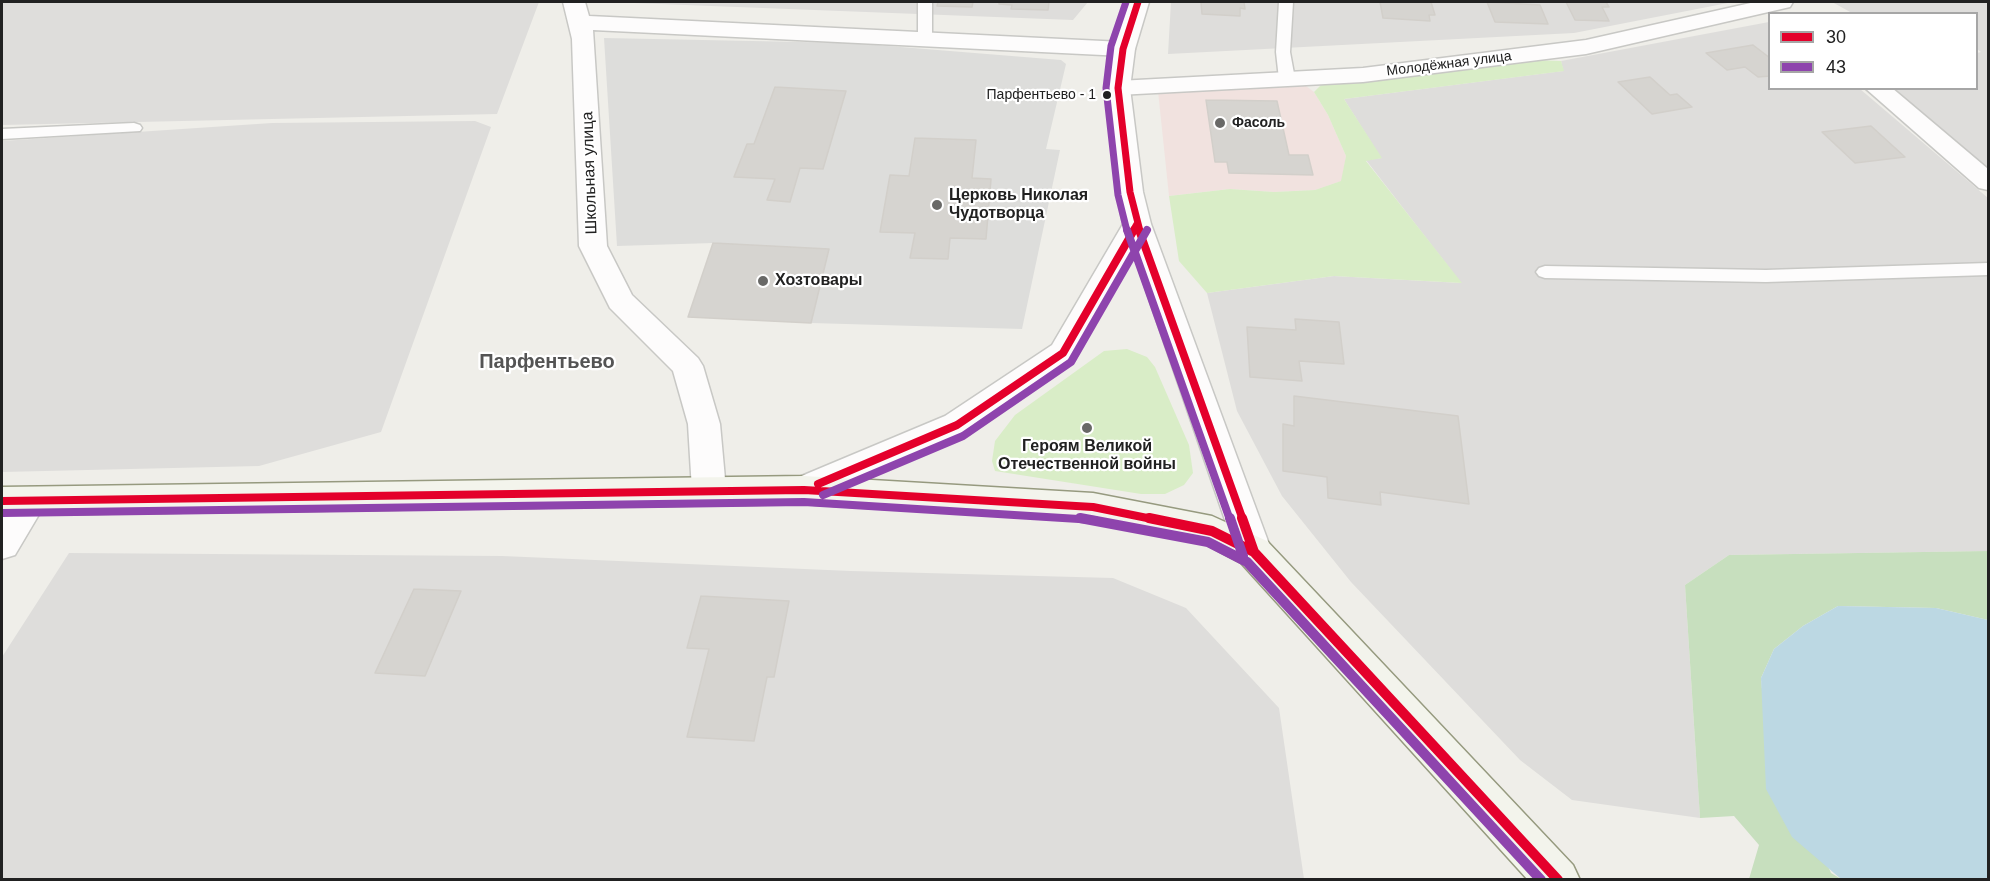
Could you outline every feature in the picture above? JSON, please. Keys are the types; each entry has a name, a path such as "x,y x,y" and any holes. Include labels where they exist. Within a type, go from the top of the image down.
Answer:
{"main road":[{"path":"16,501 804,490 1093,507 1212,531 1254,552 1558,879"}],"street":[{"path":"1138,2 1123,49 1118,88 1130,192 1137,224 1254,552"},
{"name":"Молодёжная улица","path":"1118,88 1363,75 1586,47 1779,5"},
{"path":"576,12 925,40 1123,49"},
{"name":"Школьная улица","path":"576,12 584,39 593,246 620,301 687,366 704,424 709,490"},
{"path":"1879,90 1989,182"},
{"path":"804,490 957,425 1063,353 1137,224"},
{"path":"2,544 16,501"}],"lane":[{"path":"925,2 925,40"},
{"path":"1286,2 1283,52 1287,79"},
{"path":"2,135 134,128"},
{"path":"1545,272 1766,276 1989,269"}],"shaded area":[{"path":"2,2 539,2 497,114 2,125"},
{"path":"608,2 1088,2 1073,20"},
{"path":"1171,2 1733,2 1574,33 1168,54"},
{"path":"1832,2 1988,2 1988,168 1890,90 1978,90 1978,53 1981,52 1978,50 1978,12 1850,12"},
{"path":"1768,22 1768,90 1861,90 1988,198 1988,551 1729,555 1685,585 1700,818 1572,800 1520,760 1351,582 1282,496 1237,411 1207,293 1334,276 1461,283 1366,160 1381,158 1344,99 1563,71 1561,61"},
{"path":"604,38 851,43 1061,60 1066,64 1046,149 1060,150 1022,329 811,323 828,249 713,243 617,246"},
{"path":"1302,83 1314,92 1328,115 1346,156 1342,181 1315,190 1274,192 1230,189 1169,196 1158,91"},
{"path":"475,121 491,127 381,432 259,466 2,472 2,141 272,123"},
{"path":"69,553 502,556 851,571 1113,578 1186,608 1279,708 1304,879 2,879 2,657"}],"green space":[{"path":"1533,60 1561,61 1564,71 1344,99 1382,158 1366,161 1462,283 1334,276 1207,293 1179,261 1169,196 1230,189 1274,192 1315,190 1341,181 1346,156 1328,115 1314,92 1322,84"},
{"path":"1127,349 1147,357 1155,367 1189,445 1193,473 1184,485 1165,494 1141,494 995,471 992,461 995,441 1015,415 1104,351"},
{"path":"1988,551 1988,620 1936,608 1838,606 1803,626 1774,649 1761,678 1765,721 1831,873 1841,879 1749,879 1759,845 1734,816 1700,818 1685,585 1729,555"}],"water":[{"path":"1838,606 1936,608 1988,620 1988,879 1841,879 1792,837 1766,789 1761,678 1774,649 1803,626"}],"building":[{"path":"938,2 973,2 972,7 937,6"},
{"path":"999,2 1049,2 1048,10 1011,9 1012,5 999,4"},
{"path":"1201,2 1244,2 1245,9 1240,8 1240,16 1202,14"},
{"path":"1380,2 1431,2 1435,15 1429,15 1430,21 1383,18"},
{"path":"1487,2 1540,5 1548,24 1495,22"},
{"path":"1566,2 1606,2 1609,7 1602,7 1609,21 1575,20"},
{"path":"1753,45 1768,56 1768,76 1758,77 1745,67 1727,70 1706,53"},
{"path":"1650,77 1670,95 1677,94 1692,107 1652,114 1618,82"},
{"path":"775,87 846,91 823,169 800,168 790,202 767,200 775,179 734,177 747,144 754,144"},
{"path":"1206,100 1277,101 1289,155 1308,155 1313,175 1229,173 1227,162 1215,162"},
{"path":"1871,126 1905,157 1855,163 1822,132"},
{"name":"Церковь Николая Чудотворца","path":"915,138 976,140 972,178 991,179 986,239 950,238 948,259 910,258 915,233 880,232 890,175 909,176"},
{"path":"713,243 829,249 811,323 688,317"},
{"path":"1295,319 1339,322 1344,364 1299,361 1302,381 1250,377 1247,327 1296,330"},
{"path":"1294,396 1458,416 1469,504 1380,492 1381,505 1328,498 1327,477 1283,471 1283,424 1294,426"},
{"path":"414,589 461,591 425,676 375,673"},
{"path":"701,596 789,601 774,677 767,677 754,741 687,737 709,649 687,648"}],"transit line":[{"name":"43","path":"1126,2 1111,46 1106,88 1118,195 1126,228 1243,556"},
{"name":"30","path":"1138,2 1123,49 1118,88 1130,192 1137,224 1254,552"},
{"name":"30","path":"818,484 957,425 1063,353 1137,224"},
{"name":"43","path":"823,495 963,436 1071,362 1147,230"},
{"name":"30","path":"2,501 804,490 1093,507 1212,531 1254,552 1558,880"},
{"name":"43","path":"2,513 804,502 1091,519 1208,542 1247,562 1541,880"}],"place":[{"name":"Парфентьево - 1","path":"1107,95"},
{"name":"Фасоль","path":"1220,123"},
{"name":"Церковь Николая Чудотворца","path":"937,205"},
{"name":"Хозтовары","path":"763,281"},
{"name":"Героям Великой Отечественной войны","path":"1087,428"}],"district":[{"name":"Парфентьево","path":"547,362"}]}
